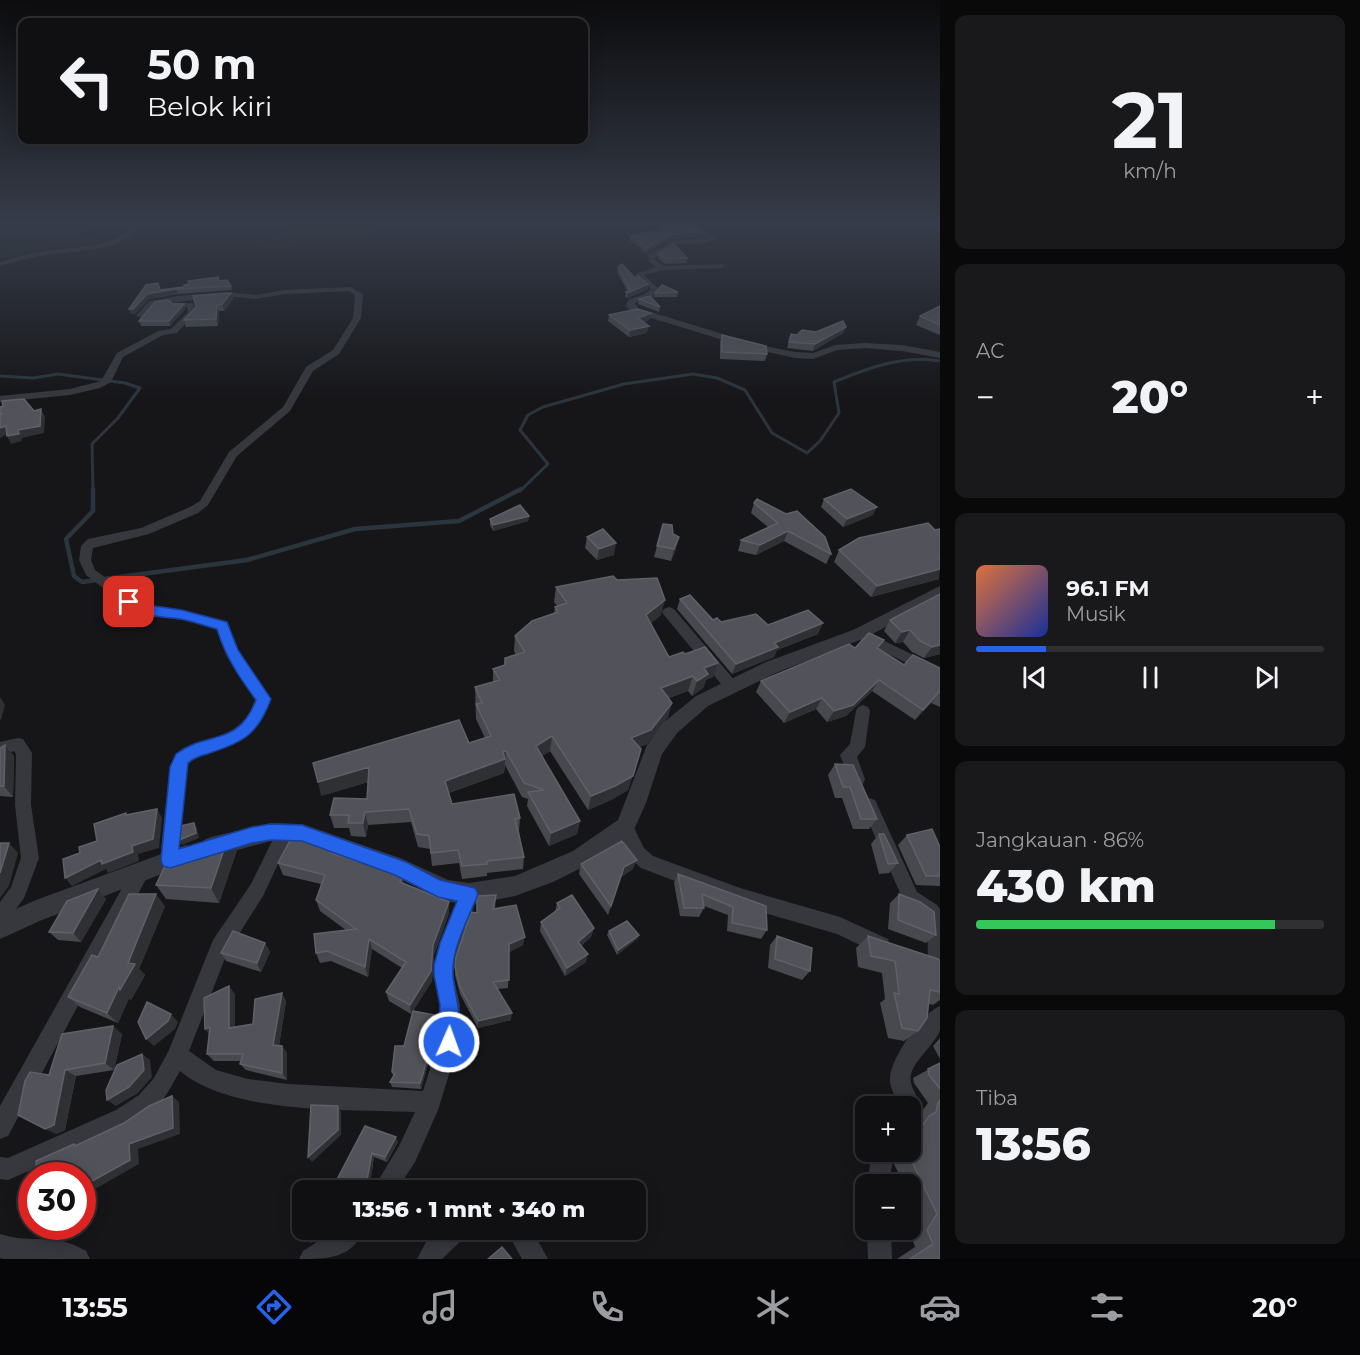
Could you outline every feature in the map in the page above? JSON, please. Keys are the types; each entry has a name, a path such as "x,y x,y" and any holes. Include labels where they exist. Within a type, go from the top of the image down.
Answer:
{"street":[{"path":"631,308 631,302 648,296 655,288 646,282"},
{"path":"140,316 154,302 225,294 253,297 350,289 359,294 357,318 336,352 309,369 287,409 232,454 204,502 176,518 145,531 89,543 85,551 86,560 99,579 136,606 145,610 182,615 222,626 231,651 263,699 257,717 242,733 230,740 187,754 182,758 178,767 170,860"},
{"path":"0,399 47,395 94,387 104,383 113,373 116,359 120,355 160,333 174,331 192,312 188,304 149,307"},
{"path":"621,316 631,308"},
{"path":"631,308 756,347 808,356 822,354 834,348 868,344 940,355"},
{"path":"0,928 36,911 170,860 252,835 302,833 400,868 438,888 469,894 496,891 545,876 580,858 625,827 654,751 688,710 772,667 859,634 940,591"},
{"path":"669,612 731,686"},
{"path":"859,634 940,674"},
{"path":"863,711 857,747 849,754 849,760 911,898 936,917 939,931 939,966 916,957"},
{"path":"0,749 18,744 24,753 23,806 30,858 18,892 0,917"},
{"path":"625,827 638,854 648,862 740,897 840,926 894,950"},
{"path":"0,1168 8,1169 69,1144 140,1109 161,1085 177,1055 220,947 257,890 285,832"},
{"path":"0,1128 140,873"},
{"path":"390,1180 407,1154 430,1102 449,1042 450,1005 443,975 444,965 469,894"},
{"path":"908,1096 900,1081 903,1066 927,1029 940,1016"},
{"path":"177,1055 195,1071 230,1087 264,1094 430,1102"},
{"path":"311,1259 343,1240"},
{"path":"429,1259 434,1250 445,1240"},
{"path":"524,1240 536,1259"},
{"path":"879,1240 880,1259"},
{"path":"0,1246 34,1250 57,1249 70,1253 78,1259"}],"building":[{"path":"188,282 228,282 231,286 176,289 147,294 133,309 129,309 146,285 158,283 160,290 184,287 189,284"},
{"path":"625,282 645,282 648,284 627,293 626,292 630,291"},
{"path":"662,285 678,292 655,293"},
{"path":"231,293 222,304 217,305 216,319 184,320 196,307 193,296"},
{"path":"650,296 660,307 639,299"},
{"path":"169,300 172,304 184,304 169,321 139,321 155,302"},
{"path":"940,306 940,325 920,316"},
{"path":"637,309 651,313 638,318 649,326 630,330 609,315"},
{"path":"843,321 846,327 815,344 789,342 791,334 797,335 802,330 816,332"},
{"path":"722,335 766,346 767,354 722,352"},
{"path":"24,399 34,411 41,409 40,426 18,430 19,434 7,436 6,426 0,428 2,401"},
{"path":"851,489 877,507 847,519 824,499"},
{"path":"757,499 786,514 797,511 825,537 831,554 788,531 760,545 741,540 778,523 754,503"},
{"path":"520,505 529,516 493,525 490,519"},
{"path":"928,523 935,530 940,529 940,569 877,586 839,550 859,538"},
{"path":"663,524 672,525 673,534 679,537 674,549 657,546"},
{"path":"603,529 616,543 599,549 587,537"},
{"path":"613,576 617,580 657,578 665,600 646,615 669,657 705,647 718,663 704,668 708,674 697,681 693,676 661,688 672,703 651,730 631,738 641,749 633,776 615,786 591,796 552,736 536,746 580,821 551,833 528,792 544,790 524,783 506,751 503,752 505,759 445,781 452,804 514,794 520,818 515,819 524,857 462,866 458,850 431,853 429,836 417,834 409,809 365,812 363,823 348,823 349,815 330,815 334,798 367,799 369,767 318,782 313,763 459,720 469,743 491,736 476,704 482,703 475,687 500,680 493,669 505,665 505,658 525,652 515,636 532,621 558,612 555,607 567,603 556,587"},
{"path":"940,594 940,645 932,647 920,641 910,630 902,632 890,620"},
{"path":"690,595 713,620 717,618 721,622 756,614 768,625 808,610 823,623 774,643 778,647 736,664 680,599"},
{"path":"869,633 884,640 877,648 904,665 913,655 940,668 940,692 923,710 879,680 853,705 834,711 822,698 790,712 761,681 849,644 855,648"},
{"path":"5,745 4,786 0,786 0,748"},
{"path":"835,764 853,765 877,819 861,819 850,787 843,787"},
{"path":"157,809 153,839 132,846 133,852 102,864 101,860 65,878 63,859 80,853 79,847 97,841 94,824 126,813 126,815"},
{"path":"194,823 196,833 179,840 180,826"},
{"path":"932,829 940,847 940,876 926,876 907,835"},
{"path":"294,833 336,847 332,853 402,876 400,882 449,902 433,945 431,971 410,1005 386,992 406,962 369,939 365,967 327,951 316,953 314,934 356,929 316,900 325,875 278,863"},
{"path":"879,834 884,834 898,863 888,864"},
{"path":"229,835 211,888 156,885 170,855"},
{"path":"622,841 637,860 624,867 611,906 581,864"},
{"path":"0,843 9,843 0,873"},
{"path":"678,874 766,906 767,930 732,923 733,907 702,894 704,908 684,908"},
{"path":"98,889 73,933 49,932 67,901"},
{"path":"129,894 156,894 128,963 135,964 120,990 119,987 107,1013 68,997 92,955 98,957"},
{"path":"899,894 920,902 934,912 936,935 898,920"},
{"path":"496,895 493,909 516,905 525,937 509,944 509,980 493,982 512,1013 478,1021 460,987 455,967 456,957 471,912 477,913 477,896"},
{"path":"572,895 594,928 578,942 588,954 567,968 541,922 560,908 557,903"},
{"path":"627,921 639,935 618,950 609,931"},
{"path":"233,931 265,943 257,963 221,953"},
{"path":"777,936 812,948 810,971 775,959"},
{"path":"868,936 940,961 940,992 930,990 927,1018 918,1031 902,1028 894,993 899,994 895,961 871,956"},
{"path":"229,986 229,1028 253,1024 255,999 282,993 273,1045 282,1046 282,1073 240,1064 243,1054 207,1054 210,1027 205,1029 204,998"},
{"path":"147,1002 171,1014 168,1021 146,1039 138,1022"},
{"path":"413,1011 435,1015 423,1074 420,1083 390,1082 395,1074 392,1072 395,1046 404,1046"},
{"path":"113,1026 105,1063 65,1070 54,1125 45,1129 18,1115 25,1081 30,1072 49,1075 62,1034"},
{"path":"142,1054 144,1070 129,1087 107,1100 106,1090 117,1065"},
{"path":"940,1063 940,1089 929,1075 928,1069"},
{"path":"172,1096 173,1128 129,1144 130,1160 96,1179 96,1162 36,1162 124,1123 149,1106"},
{"path":"940,1100 940,1259 910,1259 933,1244 927,1230 937,1214 921,1181 921,1174 918,1174 912,1162 921,1162 921,1127 929,1116 936,1112"},
{"path":"311,1105 338,1106 338,1130 308,1157"},
{"path":"365,1126 396,1137 385,1157 372,1153 367,1180 337,1180"},
{"path":"502,1247 512,1259 488,1259"}],"waterway":[{"path":"520,491 548,464 520,430 528,415 543,407 624,384 693,374 717,378 745,390 772,433 807,453 820,441 839,413 834,382 899,361 940,361"},
{"path":"0,376 33,378 58,374 125,383 140,388 118,418 92,444 93,491"},
{"path":"93,491 93,511 66,539 74,576 82,582 247,560 355,529 459,521 521,489"}],"route":[{"path":"129,602 145,610 182,615 222,626 231,651 263,699 257,717 242,733 230,740 187,754 182,758 178,767 170,860 252,835 271,832 302,833 400,868 438,888 469,894 444,965 443,975 450,1005 449,1042"}]}
